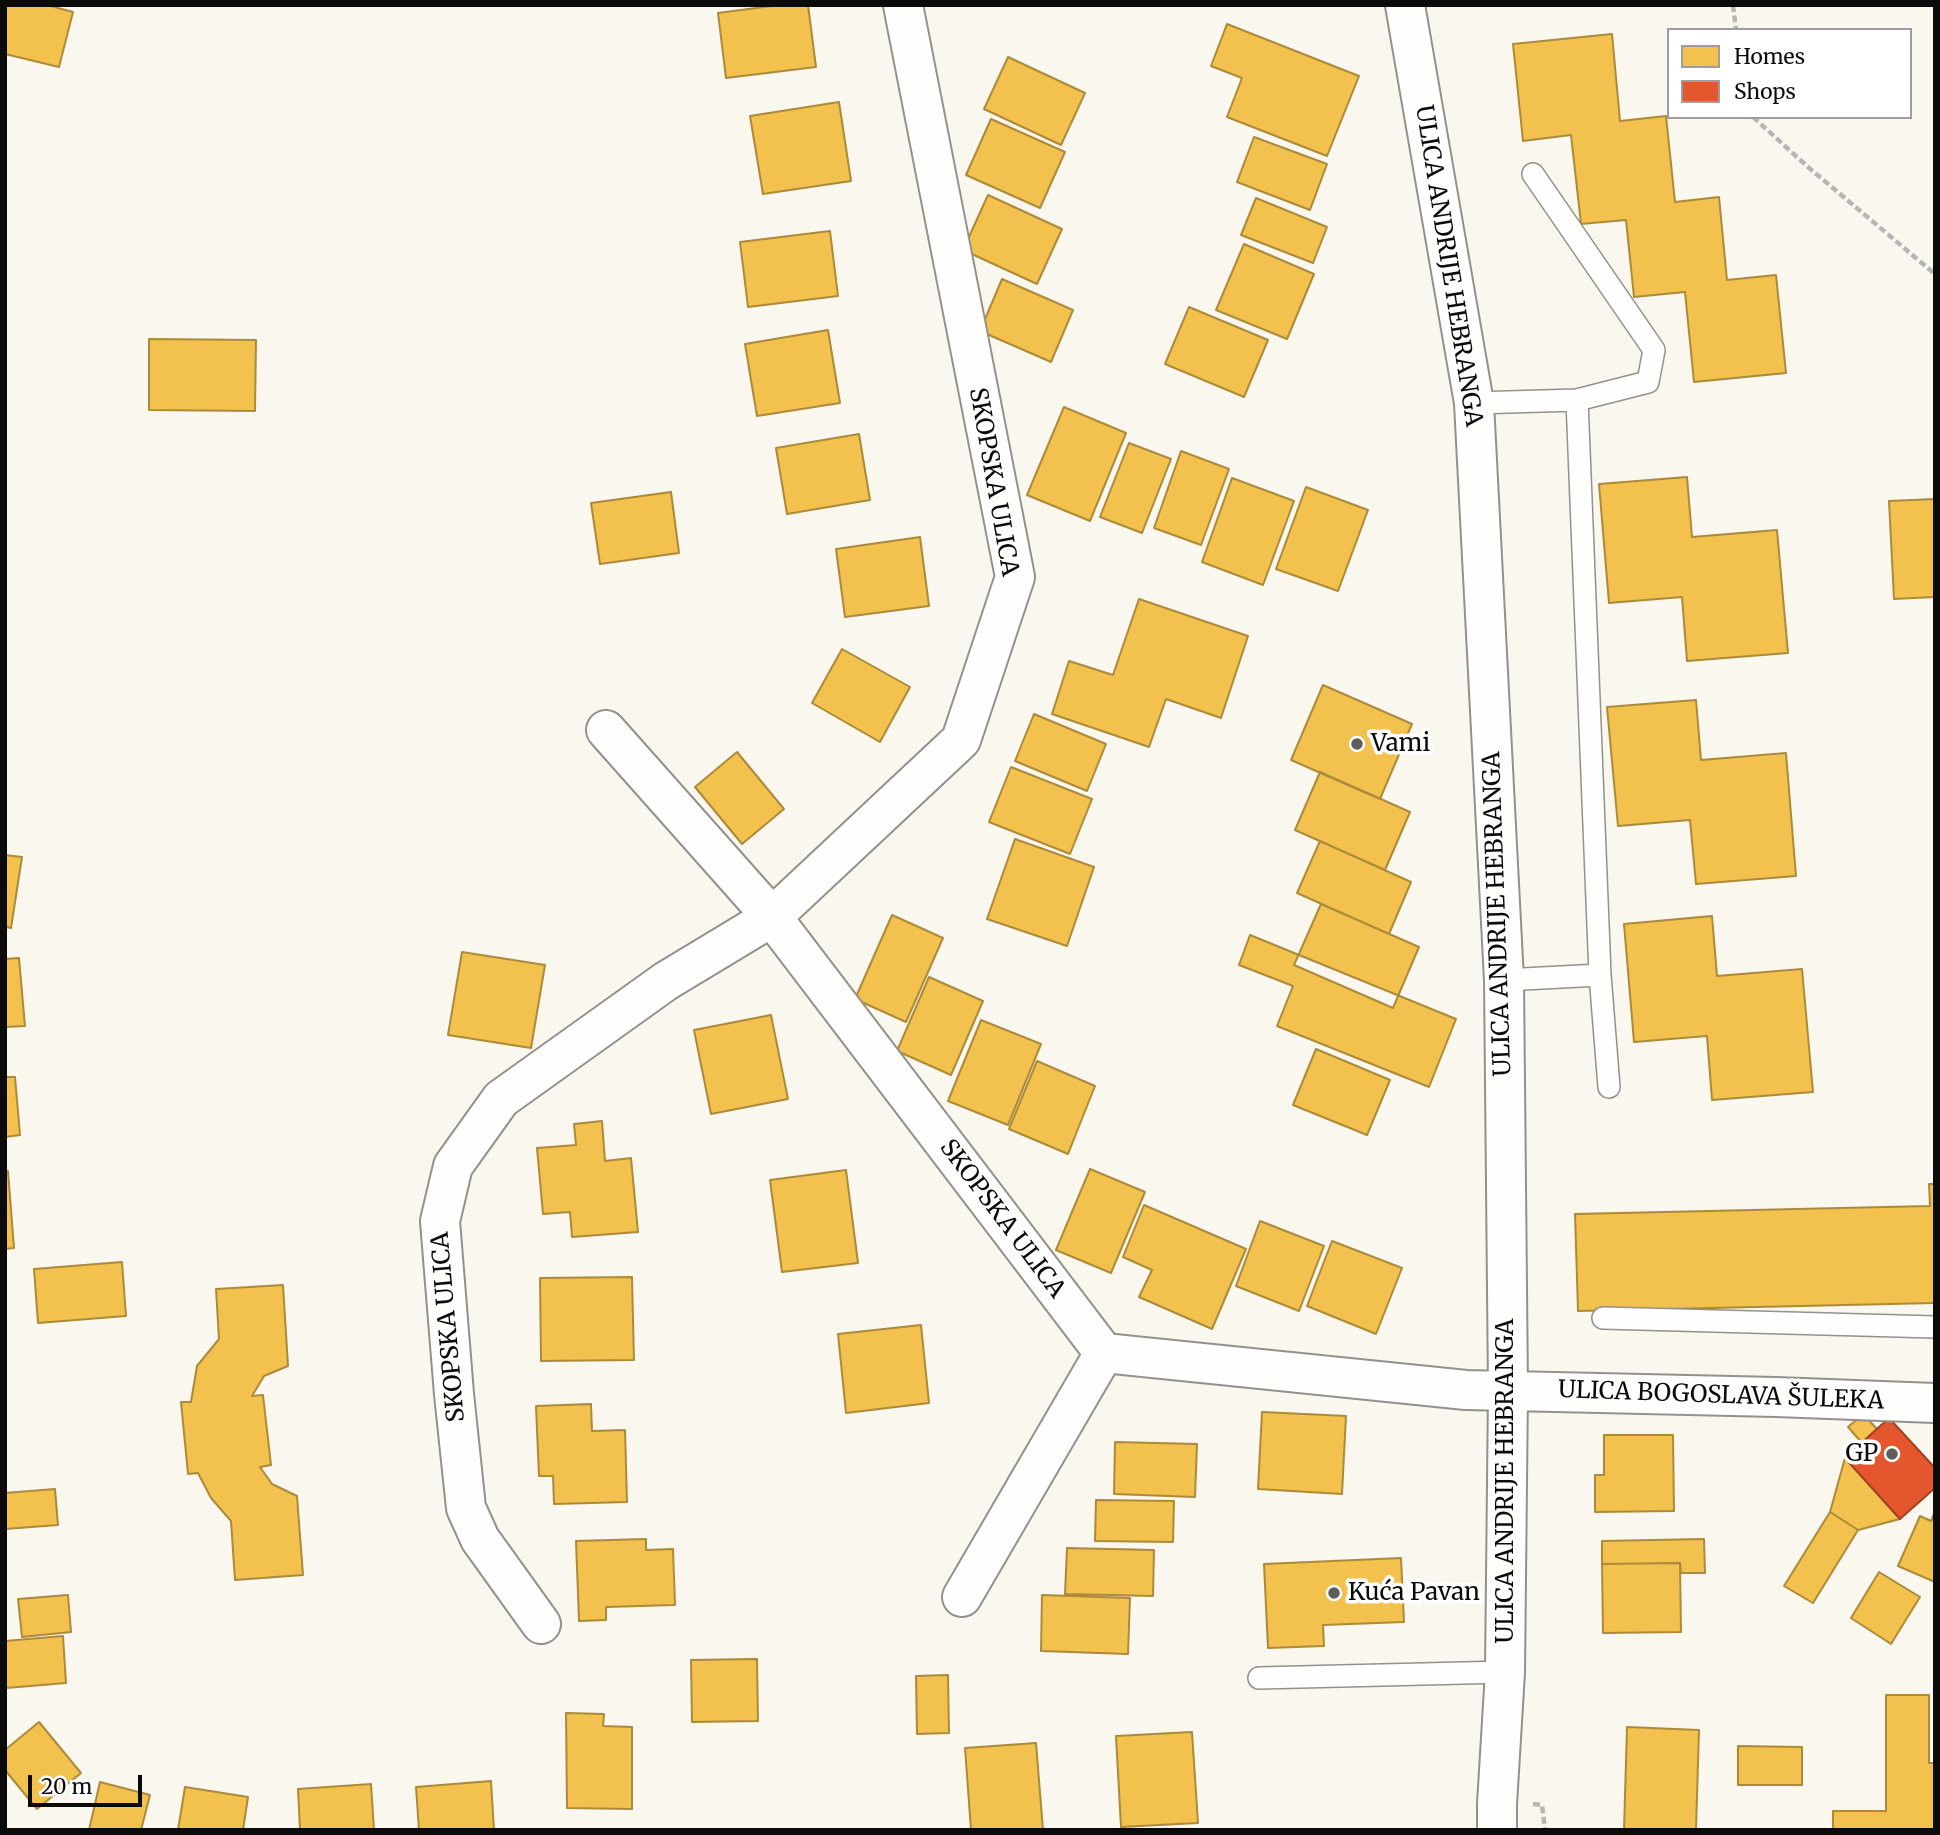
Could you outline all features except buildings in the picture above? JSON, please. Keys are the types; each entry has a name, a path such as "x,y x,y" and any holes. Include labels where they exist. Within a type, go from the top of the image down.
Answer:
{"street":[{"name":"SKOPSKA ULICA","path":"541,1624 480,1539 466,1508 440,1221 453,1166 501,1099 666,981 772,917 961,740 1015,577 903,5"},
{"name":"ULICA ANDRIJE HEBRANGA","path":"1405,5 1474,403 1504,980 1508,1390 1505,1672 1497,1830"},
{"name":"SKOPSKA ULICA","path":"606,730 772,917 1104,1353"},
{"path":"962,1597 1104,1353 1466,1390 1508,1390"},
{"name":"ULICA BOGOSLAVA ŠULEKA","path":"1508,1390 1935,1404"}],"lane":[{"path":"1474,403 1577,400 1648,382 1654,350 1533,174"},
{"path":"1577,400 1600,975 1609,1087"},
{"path":"1504,980 1600,975"},
{"path":"1603,1318 1935,1327"},
{"path":"1259,1678 1505,1672"}],"path":[{"path":"1732,5 1735,28"},
{"path":"1756,119 1808,167 1935,274"},
{"path":"1542,1805 1545,1830"}],"place":[{"name":"Vami","path":"1357,744"},
{"name":"GP","path":"1892,1454"},
{"name":"Kuća Pavan","path":"1334,1593"}]}
